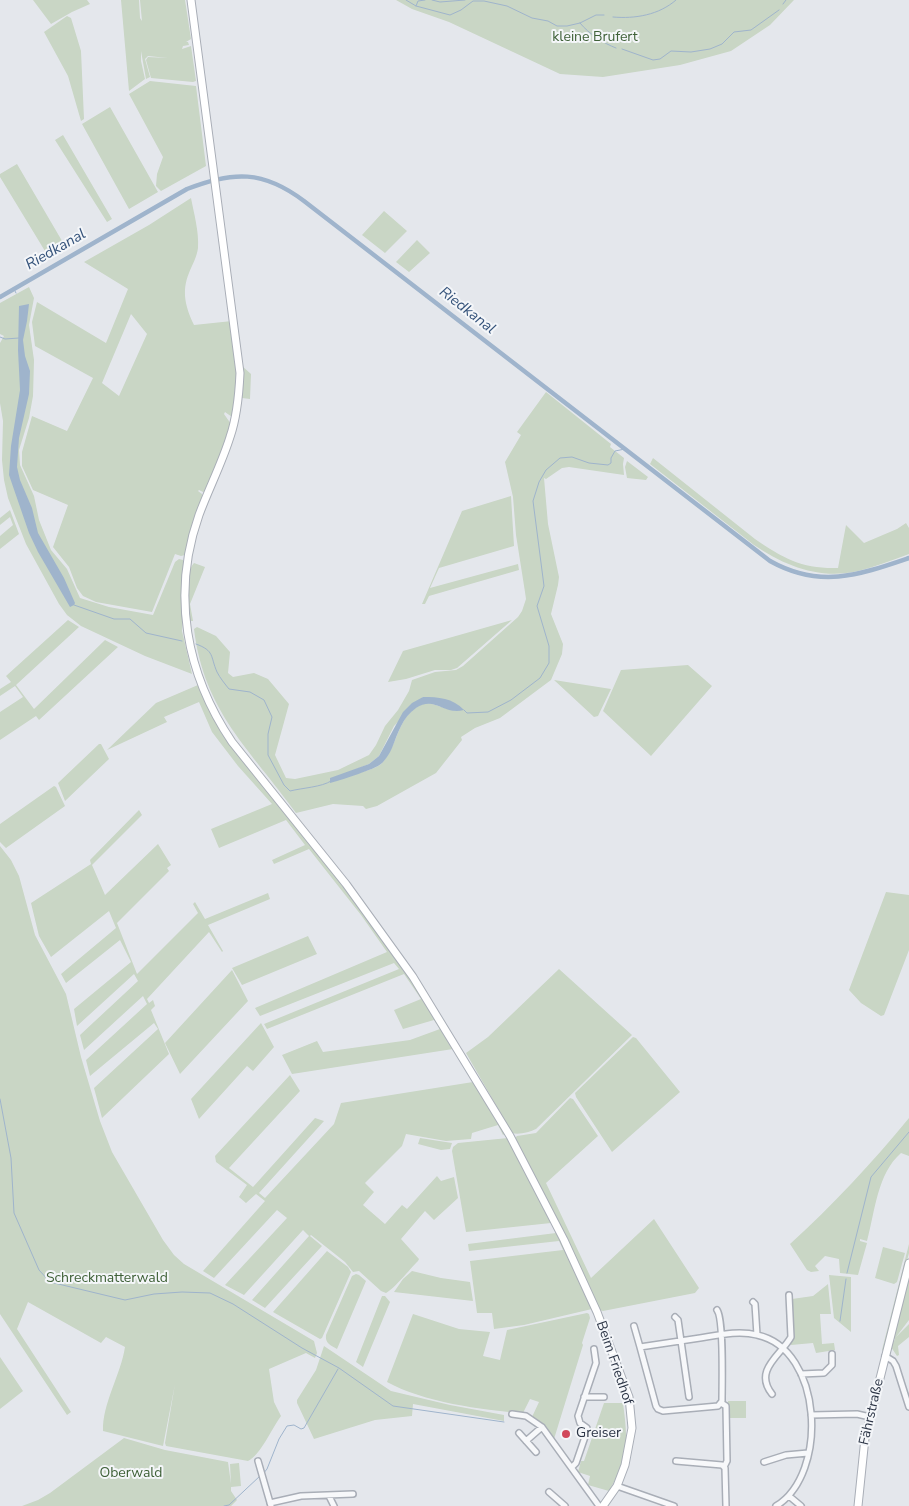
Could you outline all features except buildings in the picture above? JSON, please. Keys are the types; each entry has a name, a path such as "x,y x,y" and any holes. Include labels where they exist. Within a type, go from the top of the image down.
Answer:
{"main road":[{"name":"Beim Friedhof","path":"191,0 238,344 240,383 237,411 231,436 199,516 188,559 185,597 186,625 196,671 218,721 232,742 369,914 413,977 510,1136 564,1240 593,1303 629,1397 632,1421 625,1465 617,1486 601,1506"},
{"name":"Fährstraße","path":"858,1506 862,1454 909,1263"}],"street":[{"path":"772,1394 766,1383 766,1376 771,1361 791,1336 789,1295"},
{"path":"753,1302 755,1304 758,1334"},
{"path":"717,1310 720,1314 722,1403 726,1406 727,1462 724,1467"},
{"path":"675,1316 678,1320 682,1341 689,1397"},
{"path":"634,1326 658,1409 666,1411 718,1406 722,1403"},
{"path":"640,1347 742,1333 758,1334 770,1339 789,1353 801,1374 808,1396 811,1415 811,1436 800,1480 789,1496 776,1506"},
{"path":"572,1467 576,1464 587,1428 580,1423 578,1416 596,1363 594,1349"},
{"path":"801,1374 824,1373 832,1365 832,1354"},
{"path":"885,1356 893,1361 896,1366 909,1407"},
{"path":"584,1397 604,1397"},
{"name":"Beim Friedhof","path":"512,1414 526,1416 542,1426 601,1506"},
{"path":"811,1415 856,1414 870,1417"},
{"path":"526,1441 542,1426"},
{"path":"519,1433 536,1452"},
{"path":"764,1462 786,1455 808,1453"},
{"path":"676,1461 722,1465 726,1471 726,1506"},
{"path":"258,1462 271,1504 301,1496 354,1494"},
{"path":"617,1486 656,1504 674,1506"},
{"path":"549,1492 565,1506"},
{"path":"329,1496 334,1506"},
{"path":"789,1496 800,1506"}],"green space":[{"path":"33,0 87,0 90,4 51,24"},
{"path":"121,0 139,0 140,18 142,21 140,0 185,0 191,39 186,42 189,45 183,46 182,49 191,46 196,81 151,78 146,60 148,57 168,58 148,56 145,59 150,77 146,79 141,51 145,79 129,91"},
{"name":"kleine Brufert","path":"396,0 794,0 770,25 731,51 680,65 603,77 560,74 449,22 412,9"},
{"path":"67,16 71,18 81,51 84,119 81,121 68,76 44,32"},
{"path":"150,81 196,86 206,166 161,191 156,186 157,174 163,157 129,94"},
{"path":"110,107 158,192 129,209 82,124"},
{"path":"63,135 112,219 107,222 55,140"},
{"path":"17,164 65,246 48,256 0,177 0,174"},
{"path":"191,198 197,229 198,248 185,287 187,306 194,325 232,321 236,350 237,386 232,417 225,412 224,414 231,424 220,459 206,491 198,491 203,497 187,551 185,555 181,556 175,554 152,612 96,602 83,596 77,588 69,567 53,547 68,505 33,490 22,466 22,452 32,416 67,431 93,378 35,346 32,322 37,302 106,343 128,289 84,262 149,225","holes":["131,314 147,334 119,396 102,383"]},
{"path":"384,211 407,231 385,253 362,235"},
{"path":"417,240 430,253 409,272 396,262"},
{"path":"29,287 34,298 29,325 34,360 33,396 29,418 19,450 20,465 34,496 39,520 51,550 67,569 80,598 109,607 153,615 175,562 179,559 183,560 185,564 182,631 192,674 145,656 81,626 67,615 59,604 26,544 8,498 4,480 2,460 3,421 0,403 0,343 4,336 0,334 0,303"},
{"path":"242,366 251,374 250,399 242,398"},
{"path":"546,392 611,444 610,447 624,458 624,475 569,467 562,468 546,479 544,478 548,524 559,577 551,614 563,644 562,654 551,680 500,718 475,728 461,737 462,740 436,773 377,806 366,809 363,806 333,804 296,813 246,749 219,707 199,658 194,629 197,627 216,636 230,652 228,673 233,677 254,673 268,679 289,704 275,755 286,778 295,779 338,770 369,755 385,726 398,710 409,691 412,680 435,672 456,670 463,666 518,617 522,611 526,599 516,535 513,497 505,462 521,435 517,432","holes":["423,697 459,711 428,703 416,707 404,721 392,748 381,764 377,767 329,780 369,764 379,756 394,726"]},
{"path":"653,458 755,539 775,552 804,565 838,568 846,525 864,543 897,529 906,523 909,528 909,554 871,568 844,573 830,574 791,565 754,545 650,464"},
{"path":"627,461 648,477 646,480 627,478 625,467"},
{"path":"511,496 514,546 439,568 430,588 518,564 519,570 429,596 425,604 422,604 462,511"},
{"path":"10,510 19,534 0,549 0,536 13,525 10,517 0,525 0,518"},
{"path":"194,563 205,567 190,604 193,621 189,621 188,582"},
{"path":"68,620 79,627 16,685 34,709 105,640 118,647 39,720 36,716 0,740 0,712 23,697 15,686 0,696 0,689 11,682 6,676"},
{"path":"512,620 457,668 435,670 406,679 388,682 403,651"},
{"path":"688,665 712,686 651,756 603,711 621,670"},
{"path":"554,680 611,689 598,716 594,717"},
{"path":"198,685 228,741 339,880 408,973 506,1133 503,1135 498,1125 472,1133 471,1139 446,1141 406,1134 402,1146 365,1183 374,1192 363,1205 385,1224 402,1205 407,1209 437,1176 441,1181 454,1177 458,1198 434,1220 425,1211 401,1239 419,1259 398,1283 386,1293 381,1291 359,1271 353,1272 345,1262 311,1235 322,1246 265,1308 252,1300 309,1236 303,1230 244,1295 225,1285 287,1218 277,1210 214,1278 203,1271 265,1201 256,1194 246,1203 239,1197 247,1185 216,1162 215,1156 290,1075 300,1091 229,1168 253,1187 315,1118 324,1121 259,1193 265,1198 334,1124 341,1103 473,1082 453,1049 292,1074 282,1055 317,1041 323,1052 410,1040 440,1029 434,1020 403,1029 394,1010 421,999 404,974 267,1029 264,1024 399,969 394,963 260,1016 255,1008 387,952 361,915 309,849 274,864 272,860 305,845 286,820 219,848 211,829 272,804 238,766 212,732 199,702 164,717 167,722 107,750 156,703"},
{"path":"101,744 109,759 65,801 58,783"},
{"path":"54,786 65,806 6,848 0,842 0,824"},
{"path":"139,810 142,815 92,865 105,895 158,844 171,865 167,868 169,871 117,923 137,974 198,913 193,904 195,902 205,919 268,893 270,899 208,925 223,951 209,932 147,999 149,1003 153,1000 155,1006 151,1010 169,1054 102,1118 94,1088 158,1029 154,1023 90,1076 86,1060 147,1004 143,996 84,1050 80,1035 138,981 134,974 77,1026 74,1009 131,962 120,940 66,983 61,974 116,928 109,911 51,957 39,936 31,903 91,864 90,860"},
{"name":"Schreckmatterwald","path":"0,846 11,860 19,876 35,935 66,994 81,1057 100,1121 112,1152 163,1240 174,1255 184,1264 314,1341 317,1353 315,1358 306,1353 269,1369 274,1402 281,1416 257,1454 248,1461 166,1446 175,1384 163,1446 103,1431 105,1410 120,1368 125,1347 106,1337 101,1343 28,1302 17,1329 71,1412 67,1415 0,1314"},
{"path":"886,892 909,895 909,950 884,1015 881,1016 861,1003 849,990"},
{"path":"308,936 317,954 242,985 232,968"},
{"path":"559,969 632,1035 536,1129 518,1134 512,1133 466,1053 488,1037"},
{"path":"232,970 248,1001 180,1074 165,1043"},
{"path":"261,1023 274,1047 253,1071 247,1066 199,1119 191,1099"},
{"path":"633,1037 636,1038 680,1092 612,1152 575,1093"},
{"path":"570,1098 573,1099 598,1136 546,1183 591,1278 654,1219 699,1288 695,1293 603,1311 599,1310 566,1239 515,1138 536,1133"},
{"path":"909,1118 909,1156 901,1153 893,1162 882,1182 867,1241 860,1239 860,1241 867,1243 858,1275 840,1273 839,1259 825,1256 815,1266 819,1271 811,1272 807,1270 790,1244 852,1183"},
{"path":"420,1138 452,1143 450,1149 441,1150 418,1144"},
{"path":"508,1138 553,1223 592,1309 524,1325 494,1329 492,1313 477,1313 470,1261 563,1250 559,1241 469,1251 468,1244 556,1233 551,1223 466,1232 452,1151 453,1147 458,1143"},
{"path":"909,1244 909,1253 883,1351 882,1350"},
{"path":"883,1247 905,1253 897,1282 894,1284 875,1278"},
{"path":"327,1251 348,1267 351,1272 320,1339 273,1312"},
{"path":"412,1271 470,1282 473,1301 394,1292 403,1279"},
{"path":"356,1274 366,1281 337,1349 327,1342 326,1335 352,1276"},
{"path":"909,1274 909,1320 896,1337 909,1324 909,1337 898,1346 899,1355 897,1356 891,1347 895,1339 893,1338"},
{"path":"829,1275 851,1277 851,1332 834,1318"},
{"path":"828,1284 831,1314 820,1314 822,1344 834,1343 835,1350 816,1353 813,1343 791,1345 794,1335 792,1299 813,1296"},
{"path":"382,1296 385,1296 390,1302 363,1367 356,1362"},
{"path":"587,1313 590,1318 583,1345 554,1439 532,1417 539,1402 530,1399 523,1413 489,1410 435,1400 401,1389 387,1382 413,1314 459,1329 490,1332 483,1356 500,1360 507,1330"},
{"path":"324,1346 391,1391 504,1415 504,1421 413,1404 412,1416 375,1420 314,1439 297,1400 316,1370"},
{"path":"0,1357 23,1391 0,1409"},
{"path":"728,1401 746,1401 746,1418 728,1418"},
{"path":"604,1403 623,1403 626,1428 624,1458 609,1491 588,1485 590,1476 578,1472 581,1461 584,1461"},
{"name":"Oberwald","path":"124,1438 165,1450 228,1462 231,1484 230,1464 239,1463 241,1486 231,1487 231,1491 237,1500 231,1506 22,1506 50,1493"}],"water":[{"path":"29,304 23,340 25,356 30,371 29,394 19,438 17,467 20,480 32,508 38,533 64,578 75,603 70,607 29,533 9,475 11,446 20,390 18,350 19,306"},
{"path":"423,697 440,698 450,701 464,710 451,710 429,704 416,708 404,721 390,752 380,765 330,783 330,778 369,764 379,756 403,712 412,703"}],"waterway":[{"path":"406,0 416,6 418,1 425,0"},
{"path":"432,0 440,2 465,0"},
{"path":"613,17 646,15 662,9 676,0"},
{"path":"783,4 786,0"},
{"path":"416,6 450,15 473,1 484,1 507,6 532,18 548,21 557,26 580,23 596,15 604,15"},
{"path":"622,49 653,60 660,59 671,51 691,52 710,49 722,44 734,32 751,30 779,10"},
{"path":"580,23 596,38 616,48"},
{"name":"Riedkanal","path":"0,297 187,189 219,179 233,177 261,179 289,191 304,201 770,561 788,570 823,577 856,574 909,558"},
{"name":"Riedkanal","path":"14,289 16,293"},
{"path":"0,337 5,339 19,338"},
{"path":"464,710 467,713 488,712 511,700 540,678 549,663 549,646 537,606 544,586 533,501 539,482 546,470 560,458 572,457 589,463 608,465 611,463 611,458 615,451 625,449"},
{"path":"74,605 114,619 130,619 146,633 182,641"},
{"path":"196,644 209,652 217,672 229,689 250,692 264,700 272,717 268,734 268,755 284,785 290,791 317,786 331,781"},
{"path":"0,1099 11,1158 14,1213 39,1270 50,1282 125,1300 154,1294 210,1293 233,1304 302,1348 339,1368 393,1406 504,1422"},
{"path":"847,1273 871,1177 909,1132"},
{"path":"840,1321 846,1279"},
{"path":"263,1474 287,1426 294,1425 301,1429 304,1428 338,1369"},
{"path":"224,1506 229,1505 260,1476"}],"place":[{"name":"Greiser","path":"566,1434"}]}
